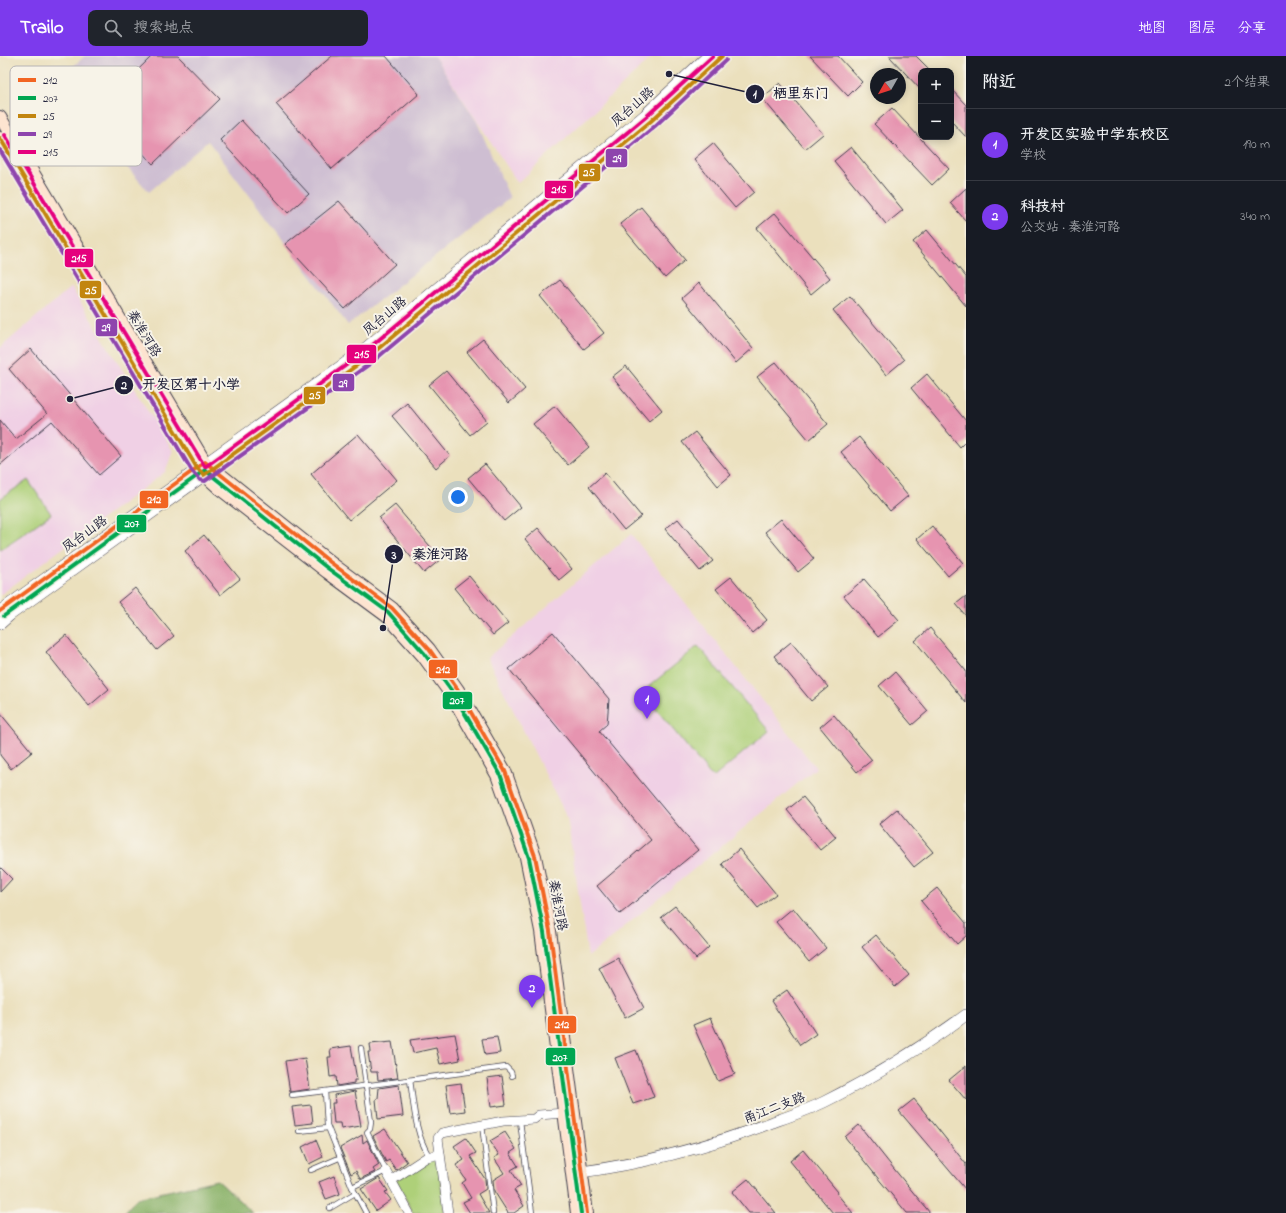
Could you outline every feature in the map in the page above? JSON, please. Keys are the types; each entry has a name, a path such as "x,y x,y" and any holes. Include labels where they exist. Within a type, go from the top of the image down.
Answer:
{"main road":[{"name":"秦淮河路","path":"0,116 10,133"},
{"name":"秦淮河路","path":"0,138 10,154"},
{"name":"秦淮河路","path":"17,166 205,468 327,572 388,617 423,656 452,696 497,775 526,857 540,924 564,1113 576,1173 587,1213"},
{"name":"秦淮河路","path":"29,166 205,468 392,608 429,649 458,690 505,771 535,856 550,931 576,1173 577,1213"}],"street":[{"name":"凤台山路","path":"0,624 205,468 362,352 645,115 708,56"},
{"name":"凤台山路","path":"0,612 205,468 367,358 650,121 722,56"},
{"name":"甬江二支路","path":"576,1173 642,1162 683,1152 735,1137 823,1103 913,1053 966,1016"},
{"path":"448,1213 438,1138 442,1133 482,1125 534,1119 539,1115 564,1113"},
{"path":"392,1180 429,1156 440,1154"},
{"path":"386,1171 409,1213"}],"lane":[{"path":"352,1187 386,1171 367,1132 370,1129 371,1122 361,1048"},
{"path":"292,1095 367,1087 506,1066 511,1072 512,1076"},
{"path":"410,1080 417,1129 422,1144 429,1156"},
{"path":"325,1091 328,1128 339,1158 366,1213"},
{"path":"520,1120 532,1213"},
{"path":"482,1125 493,1213"},
{"path":"299,1131 328,1128"},
{"path":"311,1170 339,1158"},
{"path":"330,1208 355,1193"}],"shaded area":[{"path":"85,56 434,56 477,122 510,198 348,325 208,141 149,192 126,166 142,166 142,66 74,66"},
{"path":"434,56 653,56 518,183"},
{"path":"71,287 173,451 165,472 0,595 0,348"},
{"path":"631,534 816,768 588,957 567,817 487,658"}],"green space":[{"path":"28,480 51,514 0,550 0,499"},
{"path":"698,646 769,731 713,778 642,692"},
{"path":"429,1160 438,1161 445,1213 413,1213 396,1180"},
{"path":"217,1180 253,1213 124,1213 137,1198"}],"building":[{"path":"152,56 178,56 220,99 153,164 142,153 142,66"},
{"path":"332,56 386,56 419,94 332,169 276,104"},
{"path":"810,56 838,56 862,82 848,96"},
{"path":"889,56 916,56 928,68 918,68 918,87 906,74 906,68 900,68"},
{"path":"780,83 823,134 805,149 762,98"},
{"path":"954,92 966,105 966,137 954,124"},
{"path":"892,108 918,136 918,140 922,140 949,169 932,185 874,124"},
{"path":"241,120 309,194 288,213 220,140"},
{"path":"713,143 754,192 735,208 694,159"},
{"path":"851,147 903,210 886,224 834,161"},
{"path":"966,188 966,221 950,203"},
{"path":"339,201 395,264 345,309 285,244"},
{"path":"641,207 685,260 665,278 620,224"},
{"path":"775,213 830,278 811,294 757,228"},
{"path":"927,230 966,277 966,306 913,242"},
{"path":"560,280 604,333 584,349 540,296"},
{"path":"699,283 753,348 736,363 682,298"},
{"path":"850,296 904,360 886,375 833,310"},
{"path":"483,339 525,389 509,403 467,352"},
{"path":"31,349 121,456 99,475 52,421 0,465 0,420 16,439 47,414 9,369"},
{"path":"776,362 828,424 809,440 757,377"},
{"path":"626,366 662,410 649,421 612,377"},
{"path":"446,371 487,421 470,435 429,385"},
{"path":"927,374 966,421 966,441 960,447 911,388"},
{"path":"407,403 450,456 436,468 392,416"},
{"path":"555,406 589,447 568,465 533,424"},
{"path":"695,432 731,475 718,486 682,442"},
{"path":"358,434 397,480 349,520 311,474"},
{"path":"859,437 908,496 890,511 841,452"},
{"path":"485,464 521,507 504,521 468,478"},
{"path":"605,473 641,516 624,530 589,487"},
{"path":"395,505 441,559 424,573 379,518"},
{"path":"678,519 713,561 700,571 665,529"},
{"path":"781,519 814,559 798,572 765,532"},
{"path":"932,526 963,563 948,576 917,539"},
{"path":"538,528 572,569 559,580 525,539"},
{"path":"204,535 240,579 220,595 185,551"},
{"path":"469,576 508,623 493,635 454,588"},
{"path":"731,577 767,620 752,633 716,589"},
{"path":"864,579 899,620 878,637 844,596"},
{"path":"135,588 174,636 157,650 118,602"},
{"path":"966,596 966,616 956,604"},
{"path":"930,628 966,671 966,703 915,641"},
{"path":"553,632 609,699 607,724 599,731 698,850 620,914 597,886 651,840 509,669"},
{"path":"66,635 109,689 89,706 46,652"},
{"path":"791,642 828,687 811,701 774,656"},
{"path":"895,672 928,711 912,725 879,686"},
{"path":"0,713 32,752 11,769 0,755"},
{"path":"834,715 872,760 857,772 820,727"},
{"path":"803,797 836,837 820,850 787,810"},
{"path":"897,809 933,852 914,867 879,824"},
{"path":"739,849 776,894 758,908 722,864"},
{"path":"0,867 12,879 0,892"},
{"path":"937,888 966,923 966,936 957,944 921,901"},
{"path":"675,906 709,947 696,959 661,917"},
{"path":"793,908 826,948 809,962 776,922"},
{"path":"876,935 909,975 895,987 862,947"},
{"path":"618,958 644,1008 625,1018 599,968"},
{"path":"787,990 816,1034 800,1045 771,1001"},
{"path":"710,1018 735,1074 718,1081 693,1025"},
{"path":"455,1034 460,1060 440,1064 436,1048 413,1053 410,1040"},
{"path":"497,1037 500,1053 485,1055 482,1039"},
{"path":"392,1042 398,1078 378,1080 377,1072 371,1072 368,1052 371,1052 370,1044"},
{"path":"351,1046 357,1080 354,1080 354,1083 337,1086 336,1076 330,1077 328,1057 331,1057 330,1049"},
{"path":"636,1050 654,1097 633,1104 615,1058"},
{"path":"305,1058 310,1089 290,1092 285,1061"},
{"path":"966,1066 966,1100 949,1080"},
{"path":"502,1076 506,1105 491,1107 487,1078"},
{"path":"461,1083 465,1111 450,1113 446,1085"},
{"path":"399,1085 403,1116 378,1119 376,1099 378,1098 379,1088"},
{"path":"355,1091 361,1126 341,1129 340,1123 334,1123 332,1103 335,1103 334,1095"},
{"path":"914,1099 966,1164 966,1190 899,1111"},
{"path":"311,1105 313,1123 295,1125 292,1107"},
{"path":"859,1125 930,1213 907,1213 881,1182 845,1137"},
{"path":"385,1129 407,1162 396,1170 389,1160 386,1162 373,1136"},
{"path":"505,1132 516,1149 510,1153 518,1166 511,1170 521,1186 514,1190 524,1206 514,1213 508,1213 494,1191 493,1180 504,1173 494,1158 499,1155 490,1141"},
{"path":"362,1135 363,1143 367,1140 379,1165 373,1169 375,1172 360,1179 356,1171 351,1174 340,1148"},
{"path":"466,1138 476,1153 470,1156 485,1179 486,1189 478,1194 489,1213 470,1213 463,1202 471,1198 462,1183 466,1180 456,1165 464,1160 454,1146"},
{"path":"316,1140 323,1157 309,1164 302,1147"},
{"path":"803,1150 838,1192 837,1194 853,1213 833,1213 790,1161"},
{"path":"334,1176 340,1194 326,1199 319,1182"},
{"path":"379,1178 388,1191 385,1192 391,1200 376,1211 361,1189"},
{"path":"748,1179 776,1213 749,1213 732,1192"}],"transit line":[{"name":"215","path":"24,166 205,467 363,353 647,116 713,56"},
{"name":"25","path":"17,166 197,468 204,475 367,358 651,121 722,56"},
{"name":"29","path":"0,150 192,471 200,480 205,481 371,363 655,126 726,60"},
{"name":"215","path":"5,135 10,143"},
{"name":"25","path":"0,138 10,155"},
{"name":"212","path":"0,611 205,462 330,562 392,608 429,649 458,690 505,771 535,856 550,931 587,1213"},
{"name":"207","path":"4,616 205,470 326,567 388,612 424,653 453,693 500,774 529,858 544,932 581,1213"}],"place":[{"name":"栖里东门","path":"669,74"},
{"name":"开发区第十小学","path":"70,399"},
{"name":"秦淮河路","path":"383,628"},
{"name":"开发区实验中学东校区","path":"647,719"},
{"name":"科技村","path":"532,1008"}]}
